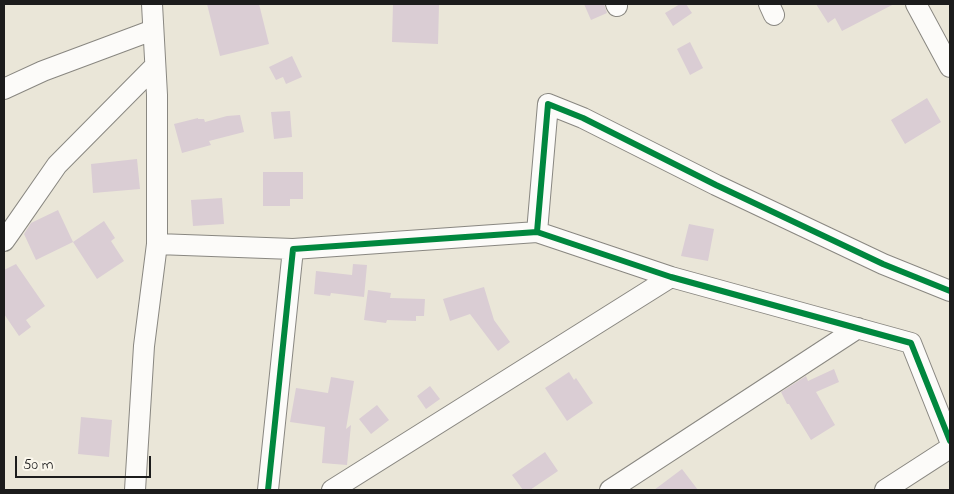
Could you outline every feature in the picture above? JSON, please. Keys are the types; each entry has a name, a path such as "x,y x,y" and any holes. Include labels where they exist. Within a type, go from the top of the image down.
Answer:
{"street":[{"path":"136,490 144,346 157,244 157,95 152,4"},
{"path":"916,4 950,67"},
{"path":"4,89 42,71 153,30"},
{"path":"4,240 57,165 155,66"},
{"path":"537,232 548,104 583,118 716,185 883,264 950,291"},
{"path":"157,244 294,249 537,232 671,277 912,343 942,396 950,441"},
{"path":"268,490 294,249"},
{"path":"332,490 671,277"},
{"path":"610,490 858,328"},
{"path":"886,490 950,448"}],"building":[{"path":"207,4 259,4 269,44 220,56"},
{"path":"393,4 439,5 438,44 392,42"},
{"path":"584,4 604,4 607,13 591,20"},
{"path":"680,4 686,4 692,13 673,26 665,13"},
{"path":"816,4 894,4 842,31 835,18 828,23"},
{"path":"690,42 703,68 690,75 677,49"},
{"path":"292,56 302,77 286,84 283,77 276,80 269,67"},
{"path":"927,98 941,122 905,144 891,120"},
{"path":"290,111 292,137 274,139 271,112"},
{"path":"240,115 244,132 209,141 211,145 182,153 174,124 198,118 204,119 205,122 227,116"},
{"path":"137,159 140,189 93,193 91,164"},
{"path":"263,172 303,172 303,199 290,199 290,206 263,206"},
{"path":"222,198 224,224 193,226 191,200"},
{"path":"58,210 73,242 36,260 24,234 31,223"},
{"path":"104,221 115,238 111,241 124,261 97,279 73,242"},
{"path":"689,224 714,229 708,261 681,256"},
{"path":"16,264 45,306 26,320 31,327 19,336 4,314 4,270"},
{"path":"353,264 367,265 364,297 331,293 330,296 314,294 316,271 352,275"},
{"path":"484,287 494,320 510,342 498,351 470,314 450,321 443,299"},
{"path":"368,290 391,293 390,298 425,299 424,316 416,316 416,321 387,320 386,323 364,320"},
{"path":"834,369 839,382 816,392 835,425 811,440 781,392 806,376 808,381"},
{"path":"569,372 574,380 576,378 593,403 567,421 545,388"},
{"path":"331,377 354,381 346,429 351,425 347,465 322,463 325,427 290,422 296,388 328,393"},
{"path":"430,386 440,399 426,409 417,396"},
{"path":"377,405 389,420 371,434 359,419"},
{"path":"81,417 112,420 109,457 78,454"},
{"path":"545,452 558,471 530,490 523,490 512,475"},
{"path":"682,469 698,490 654,490"}],"cycle path":[{"path":"537,232 548,104 583,118 716,185 883,264 950,291"},
{"path":"268,490 293,249 537,232 671,277 911,343 950,441"}]}
